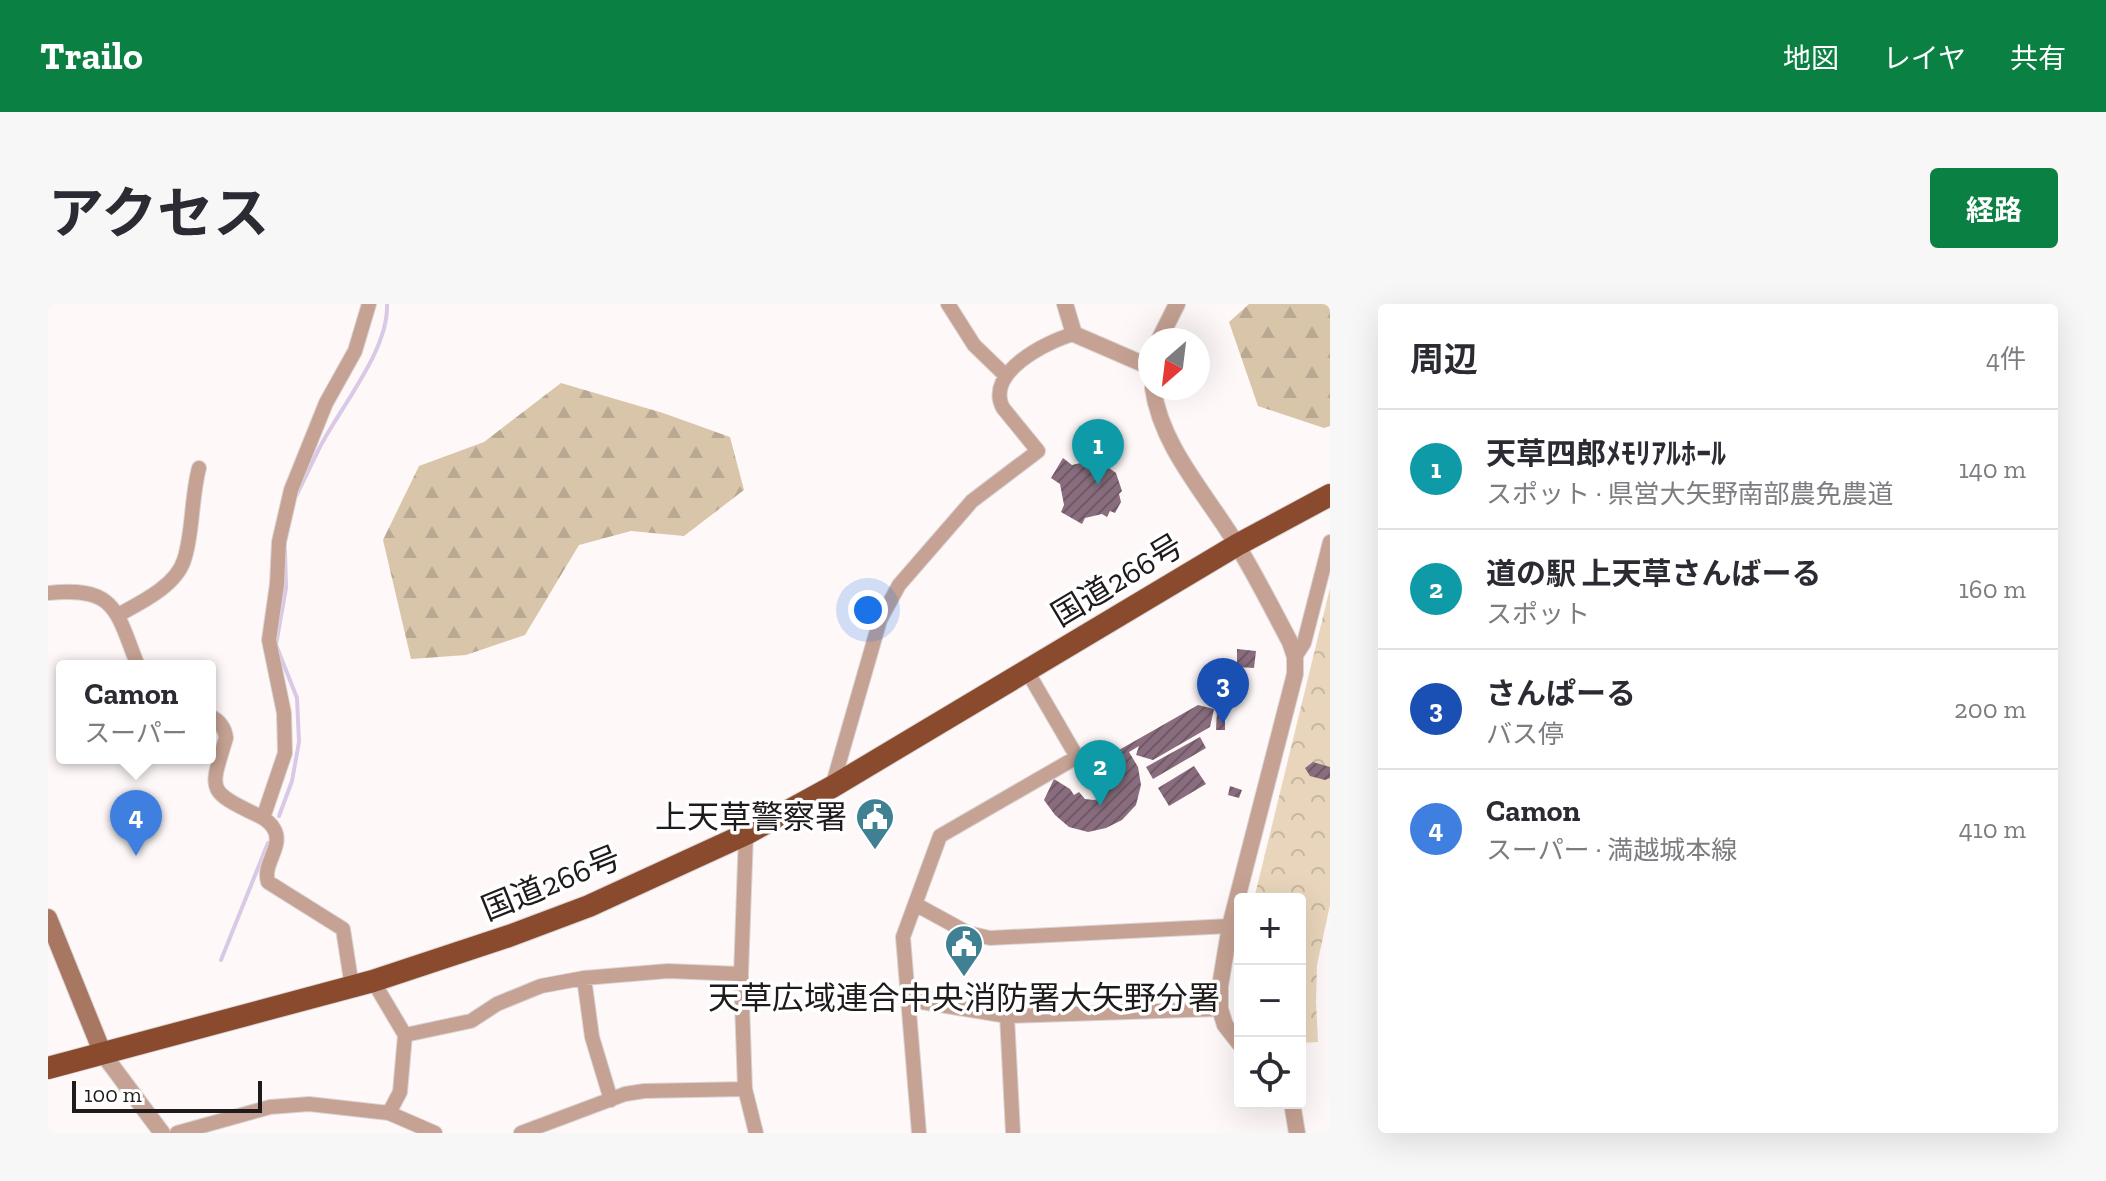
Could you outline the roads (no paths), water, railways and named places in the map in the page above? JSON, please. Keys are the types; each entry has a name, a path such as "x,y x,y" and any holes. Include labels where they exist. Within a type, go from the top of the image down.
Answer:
{"highway":[{"name":"国道266号","path":"48,1068 362,984 589,906 746,834 832,787 1237,545 1330,495"}],"main road":[{"path":"48,918 103,1054"}],"street":[{"path":"263,818 285,753 284,713 269,640 279,542 291,490 326,403 355,351 369,304"},
{"path":"948,304 974,345 1005,375"},
{"path":"1065,304 1074,334"},
{"path":"1165,328 1177,304"},
{"path":"832,787 880,620 899,585 972,501 1038,451 998,400 999,384 1005,375 1043,346 1057,338 1074,334 1138,362"},
{"path":"1156,400 1159,416 1173,445 1237,545 1290,642 1295,657 1295,674 1230,926 1220,986 1220,1009 1225,1025 1234,1037"},
{"path":"118,615 171,580 184,562 199,468"},
{"path":"1295,657 1304,643 1330,542"},
{"path":"48,593 76,590 112,604 136,660"},
{"path":"919,1133 903,937 940,836 1077,757 1027,671"},
{"path":"216,720 222,725 226,738 214,778 218,793 263,818 275,830 277,838 266,871 268,882 343,929 362,984 405,1035 400,1092 389,1113"},
{"path":"746,834 741,974 745,1089 756,1133"},
{"path":"915,904 968,933 990,938 1230,926"},
{"path":"405,1035 471,1021 497,1004 541,986 584,978 668,971 741,974"},
{"path":"584,978 592,1037 611,1100"},
{"path":"909,1000 1007,1016 1220,1009"},
{"path":"1007,1016 1013,1133"},
{"path":"103,1054 162,1133"},
{"path":"521,1133 644,1091 745,1089"},
{"path":"177,1133 270,1107 309,1104 389,1113 435,1133"},
{"path":"1293,1109 1297,1133"}],"waterway":[{"path":"296,496 321,445 373,358 386,321 387,304"},
{"path":"279,816 292,781 299,742 297,698 276,645 286,588 285,551"},
{"path":"221,960 268,843"}],"place":[{"name":"天草四郎ﾒﾓﾘｱﾙﾎｰﾙ","path":"1098,485"},
{"name":"さんぱーる","path":"1223,724"},
{"name":"道の駅 上天草さんばーる","path":"1100,806"},
{"name":"上天草警察署","path":"875,851"},
{"name":"Camon","path":"136,856"},
{"name":"天草広域連合中央消防署大矢野分署","path":"964,978"}]}
